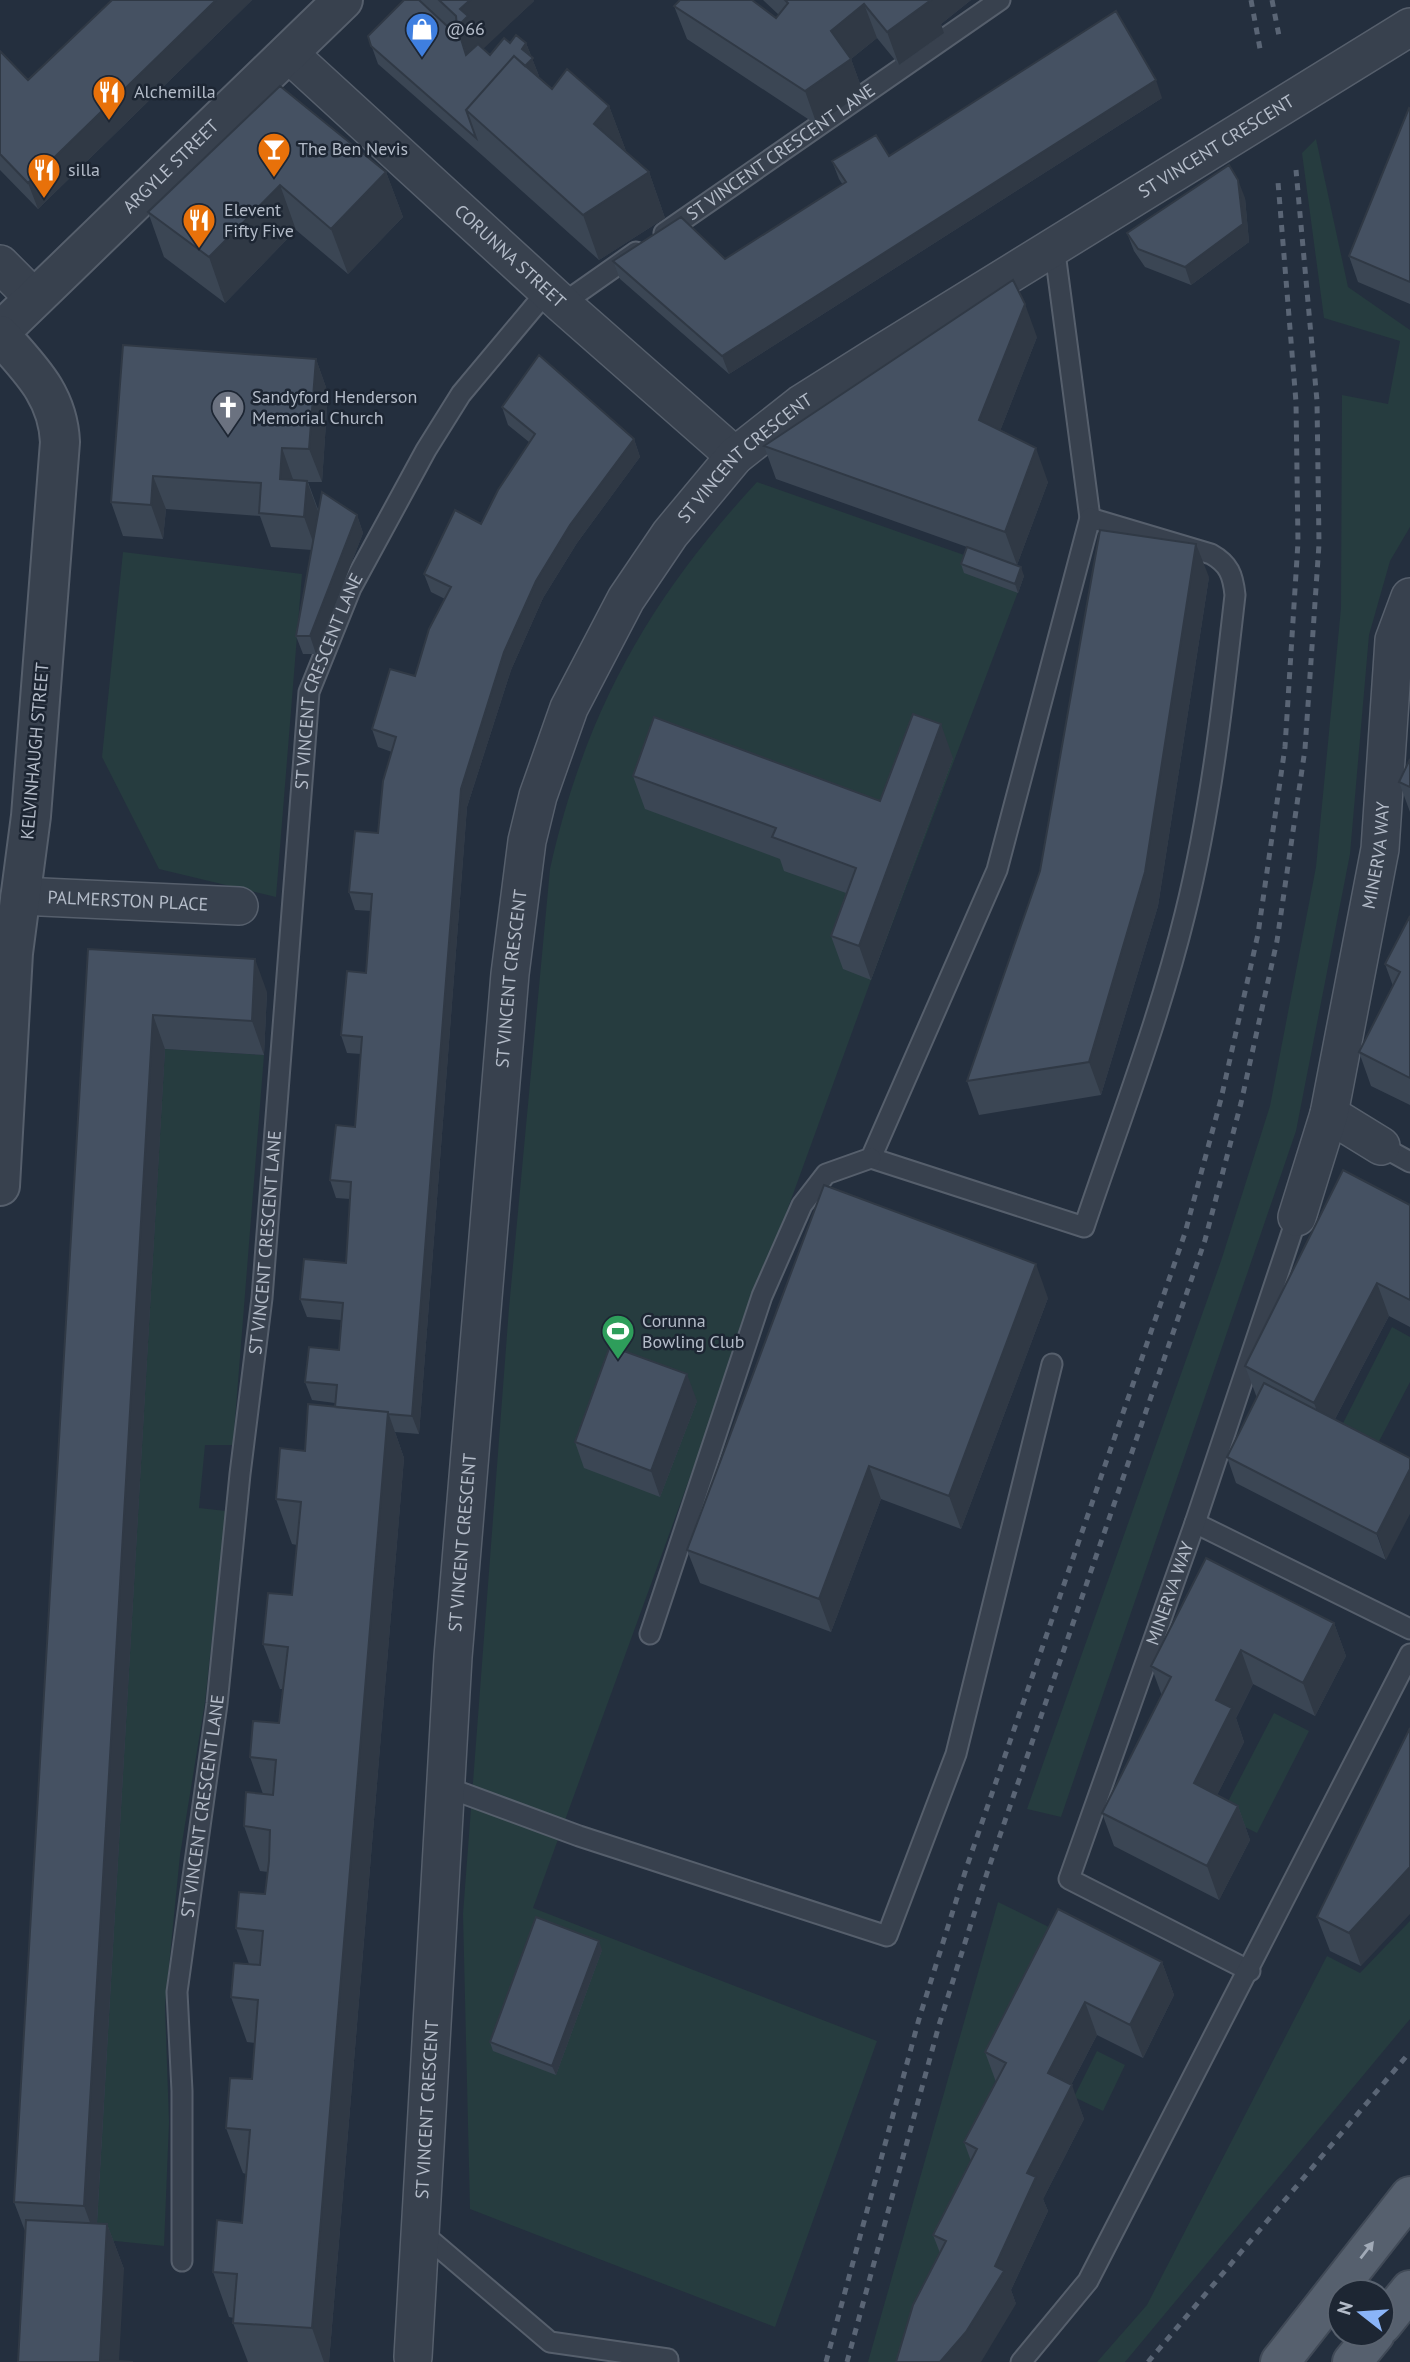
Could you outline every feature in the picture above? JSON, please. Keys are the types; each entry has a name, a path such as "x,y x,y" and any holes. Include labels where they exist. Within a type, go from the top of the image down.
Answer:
{"main road":[{"path":"1280,2362 1410,2196"},
{"path":"1396,2308 1410,2290"},
{"path":"1352,2362 1364,2348"}],"street":[{"name":"ARGYLE STREET","path":"0,334 343,0"},
{"name":"ST VINCENT CRESCENT","path":"414,2357 446,1787 481,1301 511,961 527,841 556,740 593,659 626,599 670,534 735,456 801,404 1054,244 1410,27"},
{"name":"CORUNNA STREET","path":"288,53 555,297 735,456"},
{"path":"0,264 34,298"},
{"name":"KELVINHAUGH STREET","path":"0,334 49,393 58,417 60,442 31,816 13,953 0,1186"},
{"name":"MINERVA WAY","path":"1297,1217 1329,1114 1380,849 1394,640 1410,597"},
{"name":"PALMERSTON PLACE","path":"20,896 239,905"},
{"path":"1329,1114 1396,1154"}],"lane":[{"name":"ST VINCENT CRESCENT LANE","path":"182,2261 182,2091 177,1992 217,1704 240,1475 262,1298 309,692 351,589 426,450 461,394 555,297 1000,0"},
{"path":"871,1158 997,870 1090,517 1054,244"},
{"path":"650,1634 762,1296 802,1205 826,1174 871,1158 1084,1227 1145,1048 1185,915 1208,803 1235,595 1233,575 1222,560 1211,554 1090,517"},
{"name":"MINERVA WAY","path":"1250,1971 1069,1879 1195,1523 1297,1217"},
{"path":"446,1787 579,1836 887,1936 956,1754 1052,1364"},
{"path":"1195,1523 1410,1629"},
{"path":"1021,2362 1088,2281 1250,1971 1410,1654"},
{"path":"421,2232 550,2342 668,2359 668,2362"}],"green space":[{"path":"1316,139 1348,287 1410,330 1410,527 1390,561 1369,635 1350,854 1296,1131 1061,1817 1027,1809 1221,1261 1270,1106 1316,867 1341,608 1342,395 1388,404 1400,341 1324,318 1302,153"},
{"name":"Corunna Bowling Club","path":"757,482 1024,576 871,980 533,1908 877,2041 775,2327 470,2209 463,1914 509,1308 550,869 582,759 602,708 626,660 653,614 684,570"},
{"path":"123,552 302,574 276,897 159,869 102,757"},
{"path":"165,1049 264,1055 233,1445 205,1445 199,1508 226,1511 205,1702 180,1855 165,2006 169,2122 164,2246 96,2239"},
{"path":"1392,1327 1410,1337 1410,1382 1375,1449 1339,1431"},
{"path":"1274,1713 1309,1731 1257,1833 1221,1815"},
{"path":"998,1902 1069,1937 992,2088 1011,2098 911,2362 868,2362"},
{"path":"1410,1921 1410,2019 1125,2362 1097,2362 1147,2305 1327,1956 1360,1973"},
{"path":"1097,2051 1125,2065 1103,2111 1074,2097"}],"building":[{"path":"112,0 216,0 28,183 0,154 0,51 28,80"},
{"path":"404,0 419,0 461,39 466,55 478,44 490,55 504,38 510,43 516,35 526,43 522,49 533,58 525,66 514,56 466,110 476,138 371,46 368,36"},
{"path":"439,0 470,0 460,9 468,16 457,27 456,16"},
{"path":"680,0 752,0 776,18 788,3 785,0 931,0 887,32 864,4 831,31 851,59 805,91 674,6"},
{"path":"1116,11 1156,80 722,356 613,261 681,217 725,259 846,182 832,161 876,135 889,156"},
{"path":"514,56 552,89 567,69 609,106 594,124 649,172 583,215 466,110"},
{"path":"280,86 386,172 331,229 280,185 209,257 148,212"},
{"path":"1410,109 1410,282 1349,256"},
{"path":"1229,165 1238,180 1243,224 1185,267 1138,249 1127,233"},
{"path":"1013,280 1025,304 979,420 1036,448 1005,532 764,446"},
{"name":"Sandyford Henderson Memorial Church","path":"123,345 316,359 309,449 282,448 280,479 307,481 304,517 259,513 261,483 153,476 151,505 111,502"},
{"path":"539,355 634,439 570,525 536,581 504,652 461,789 412,1416 335,1407 337,1385 305,1382 309,1347 339,1350 343,1303 300,1299 304,1259 346,1263 351,1182 330,1180 336,1125 355,1127 362,1037 341,1035 347,971 366,973 372,894 349,892 355,831 378,833 383,781 396,737 372,729 390,669 415,676 429,629 451,587 424,574 455,510 481,524 498,490 535,434 502,407"},
{"path":"322,492 357,515 310,636 296,636"},
{"path":"1100,530 1196,544 1145,872 1089,1062 967,1081 1040,871"},
{"path":"967,547 1021,567 1015,584 961,564"},
{"path":"913,714 941,724 859,946 831,936 856,868 772,837 776,828 633,776 654,717 880,801"},
{"path":"1410,759 1410,787 1399,782"},
{"path":"1410,916 1410,1078 1359,1052 1400,972 1385,964"},
{"path":"88,949 255,959 252,1021 153,1015 84,2206 14,2202"},
{"path":"1343,1170 1410,1205 1410,1300 1377,1283 1314,1403 1245,1366"},
{"path":"824,1185 1036,1264 949,1496 869,1466 819,1599 687,1550"},
{"path":"610,1346 687,1374 651,1471 575,1442"},
{"path":"1264,1383 1410,1458 1410,1469 1377,1534 1227,1457"},
{"path":"308,1404 388,1412 312,2328 233,2323 237,2274 213,2272 217,2220 242,2223 250,2130 226,2128 230,2078 252,2079 258,2000 231,1997 234,1963 260,1965 263,1931 236,1928 239,1892 265,1894 270,1830 244,1826 246,1792 273,1795 276,1760 250,1757 253,1721 279,1723 288,1647 263,1644 268,1593 292,1595 301,1502 276,1499 280,1448 305,1451"},
{"path":"1206,1558 1334,1623 1303,1683 1241,1650 1216,1700 1232,1708 1194,1783 1238,1806 1207,1866 1102,1813 1171,1677 1151,1666"},
{"path":"1410,1728 1410,1867 1349,1933 1317,1917"},
{"path":"1058,1909 1162,1962 1130,2025 1085,2002 1048,2073 1072,2085 1027,2173 1036,2177 995,2266 1004,2271 966,2332 940,2362 896,2362 913,2305 946,2241 933,2235 977,2149 964,2142 1006,2063 985,2052"},
{"path":"536,1917 599,1941 552,2066 490,2042"},
{"path":"26,2220 107,2224 100,2360 133,2362 18,2362"}],"railway":[{"path":"1251,0 1261,54"},
{"path":"1272,0 1280,41"},
{"path":"847,2362 939,2025 987,1873 1205,1240 1241,1103 1277,941 1305,749 1319,544 1317,401 1296,170"},
{"path":"826,2362 919,2019 967,1866 1185,1233 1221,1099 1258,934 1285,747 1298,542 1296,402 1278,182"},
{"path":"1148,2362 1410,2052"}],"place":[{"name":"@66","path":"422,59"},
{"name":"Alchemilla","path":"109,122"},
{"name":"The Ben Nevis","path":"274,179"},
{"name":"silla","path":"44,200"},
{"name":"Elevent Fifty Five","path":"199,250"},
{"name":"Sandyford Henderson Memorial Church","path":"228,437"},
{"name":"Corunna Bowling Club","path":"618,1361"}]}
